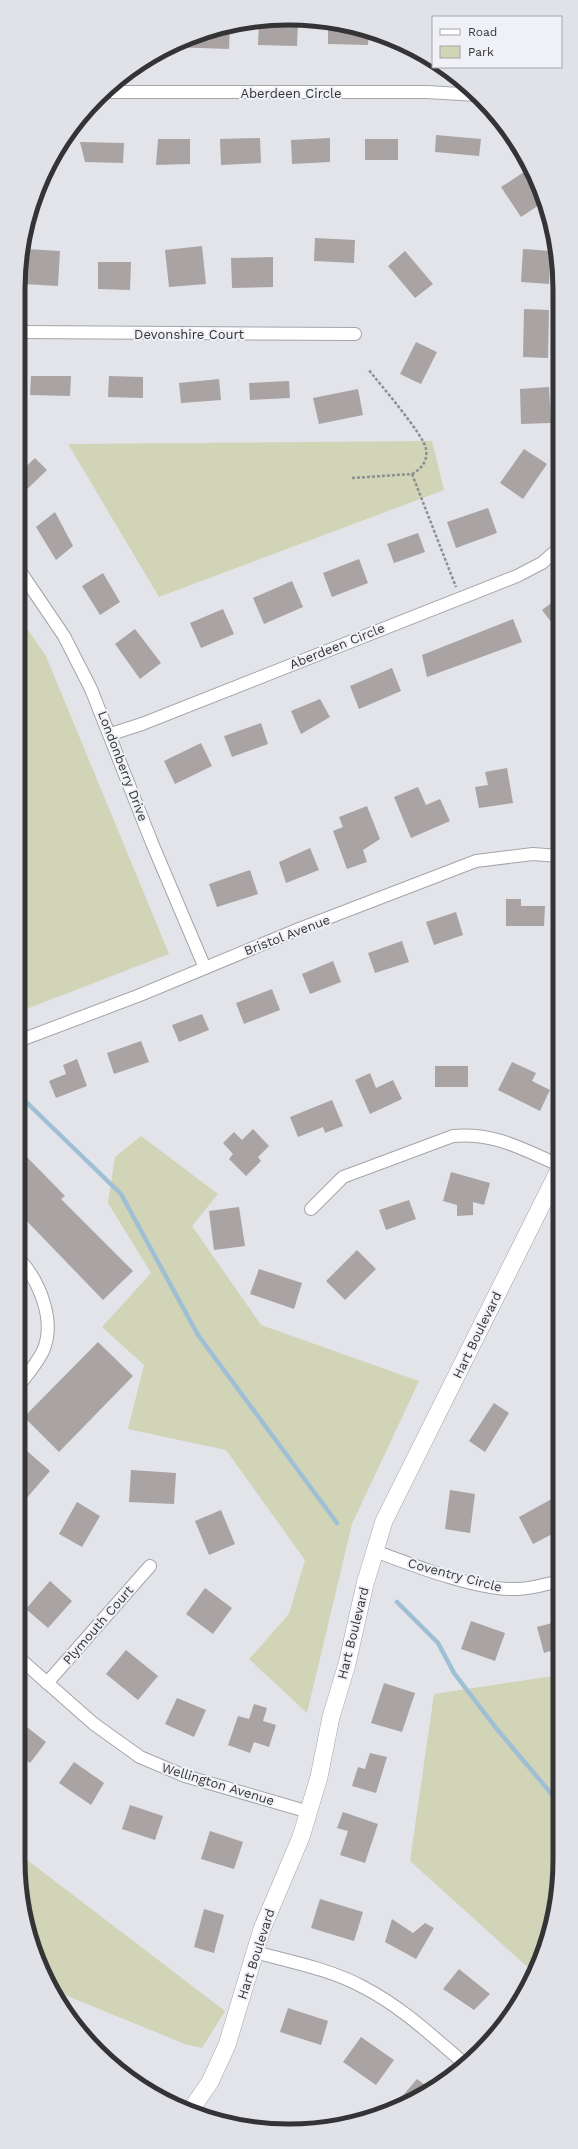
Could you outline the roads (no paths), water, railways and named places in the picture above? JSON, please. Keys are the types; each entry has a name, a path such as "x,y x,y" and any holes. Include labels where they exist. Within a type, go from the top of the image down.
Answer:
{"street":[{"name":"Aberdeen Circle","path":"114,92 427,92 467,94"},
{"name":"Devonshire Court","path":"25,332 355,334"},
{"name":"Aberdeen Circle","path":"111,734 142,724 517,576 542,563 553,553"},
{"name":"Londonberry Drive","path":"25,578 48,611 78,663 111,734 152,843 205,968"},
{"name":"Bristol Avenue","path":"25,1038 420,882 476,862 533,854 553,856"},
{"path":"311,1209 343,1177 453,1136 472,1134 493,1138 511,1143 553,1162"},
{"name":"Hart Boulevard","path":"193,2106 210,2082 227,2046 262,1929 301,1837 319,1777 331,1717 347,1664 365,1584 384,1521 553,1182"},
{"path":"25,1267 34,1279 40,1294 48,1330 43,1350 25,1377"},
{"name":"Coventry Circle","path":"375,1552 443,1574 495,1588 518,1589 553,1582"},
{"name":"Plymouth Court","path":"47,1683 150,1566"},
{"name":"Wellington Avenue","path":"25,1663 94,1724 140,1757 185,1776 309,1812"},
{"path":"255,1952 326,1971 362,1986 419,2023 461,2060"}],"waterway":[{"path":"25,1101 121,1194 198,1335 337,1523"},
{"path":"397,1602 438,1643 454,1673 496,1728 553,1796"}]}
